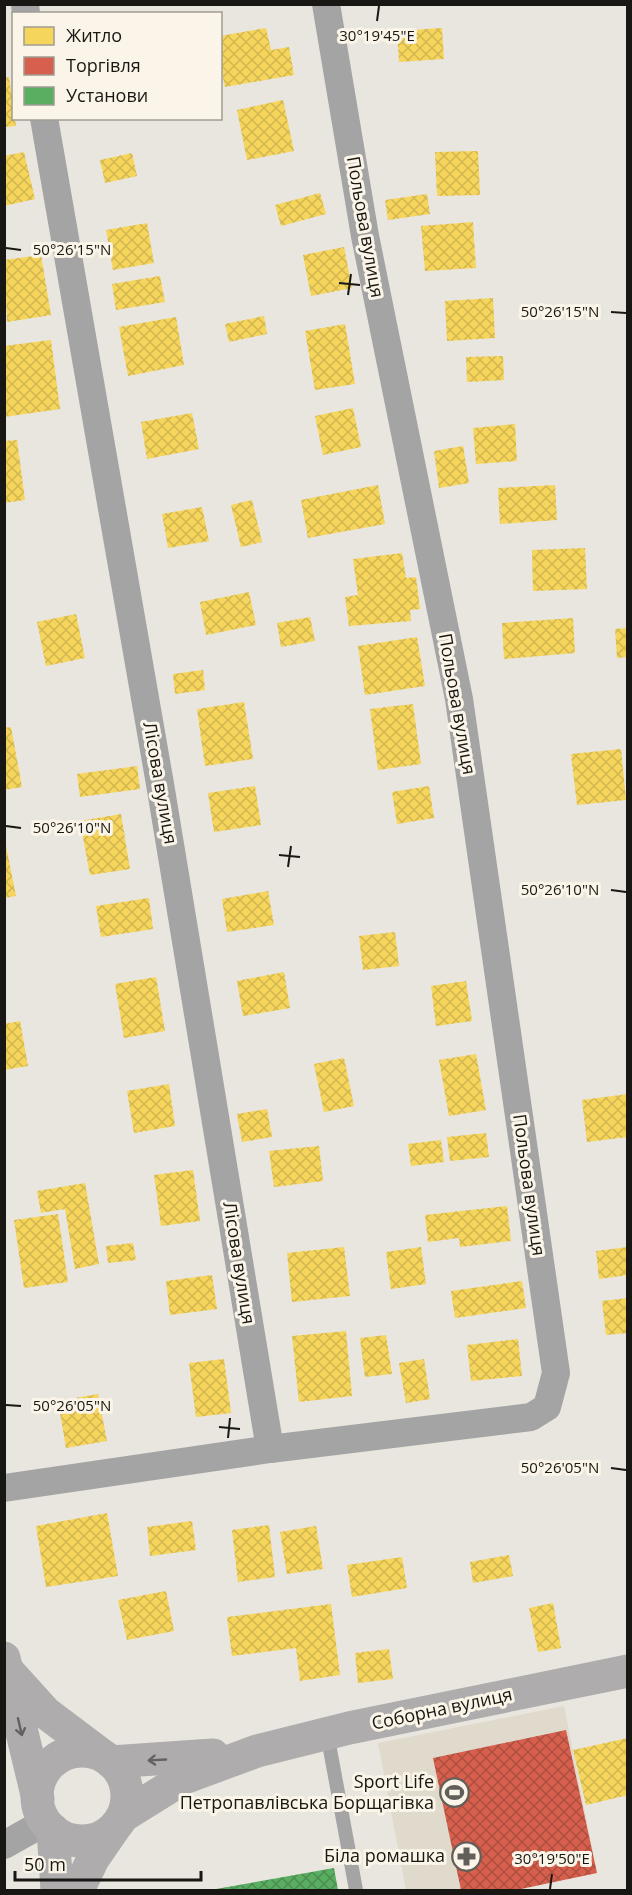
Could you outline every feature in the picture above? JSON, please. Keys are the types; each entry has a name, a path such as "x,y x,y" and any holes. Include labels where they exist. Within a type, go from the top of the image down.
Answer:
{"main road":[{"path":"5,1664 46,1713 107,1759 125,1781 127,1799 119,1822 93,1859 78,1890"},
{"path":"5,1664 45,1817 64,1837 91,1841 119,1822"},
{"name":"Соборна вулиця","path":"119,1822 184,1778 257,1751 327,1733 627,1671"},
{"name":"Соборна вулиця","path":"107,1759 257,1751"},
{"path":"57,1890 39,1786 52,1763 76,1752 107,1759"}],"street":[{"name":"Польова вулиця","path":"270,1449 531,1417 547,1407 556,1373 459,699 365,236 326,4"},
{"name":"Лісова вулиця","path":"44,120 158,772 270,1449"},
{"path":"4,1488 270,1449"},
{"path":"4,1845 45,1817"}],"lane":[{"path":"327,1733 356,1890"}],"shaded area":[{"path":"564,1706 597,1873 518,1890 406,1890 378,1743"}],"building: Житло":[{"path":"266,28 271,50 289,47 294,75 225,87 222,73 222,36"},
{"path":"442,28 444,59 399,62 397,31"},
{"path":"9,77 12,120 15,120 16,126 4,127 4,78"},
{"path":"283,100 294,151 247,160 237,110"},
{"path":"478,151 480,195 437,196 435,152"},
{"path":"24,152 35,199 4,206 4,156"},
{"path":"132,153 137,176 105,183 100,160"},
{"path":"320,193 326,214 281,226 275,205"},
{"path":"427,194 430,214 388,220 385,200"},
{"path":"473,222 476,268 425,271 421,226"},
{"path":"147,223 154,263 113,270 106,230"},
{"path":"344,247 352,288 311,296 303,255"},
{"path":"41,255 51,315 7,322 4,260"},
{"path":"160,276 165,302 116,310 112,284"},
{"path":"493,298 495,338 447,341 445,301"},
{"path":"264,316 267,334 229,342 225,324"},
{"path":"176,317 184,365 128,376 119,327"},
{"path":"345,324 355,384 315,390 305,331"},
{"path":"51,340 60,409 4,417 4,346"},
{"path":"503,356 504,380 467,382 466,357"},
{"path":"353,408 361,447 323,455 315,416"},
{"path":"192,413 199,449 147,459 141,422"},
{"path":"515,424 517,461 476,464 473,428"},
{"path":"17,440 25,500 4,503 4,441"},
{"path":"463,446 469,483 439,488 434,451"},
{"path":"378,485 385,524 308,538 301,500"},
{"path":"555,485 557,520 500,524 498,488"},
{"path":"252,500 262,542 241,547 231,505"},
{"path":"202,507 209,541 168,548 162,514"},
{"path":"585,548 587,589 533,591 532,550"},
{"path":"402,553 406,578 416,577 420,609 410,610 411,621 349,626 345,597 358,595 353,559"},
{"path":"249,592 256,625 206,635 200,602"},
{"path":"76,614 85,658 46,666 37,622"},
{"path":"310,617 315,641 281,647 277,623"},
{"path":"573,618 575,653 504,659 502,623"},
{"path":"628,628 628,657 617,658 615,629"},
{"path":"417,637 425,686 365,695 358,646"},
{"path":"203,670 205,690 175,694 173,674"},
{"path":"244,702 253,759 205,766 197,709"},
{"path":"413,704 421,764 378,770 370,709"},
{"path":"11,727 22,787 4,790 4,728"},
{"path":"621,749 626,800 577,805 571,754"},
{"path":"137,766 140,789 80,797 77,774"},
{"path":"255,786 261,825 214,832 208,793"},
{"path":"429,786 434,818 397,824 392,792"},
{"path":"121,814 130,869 90,875 80,821"},
{"path":"4,836 16,896 4,898"},
{"path":"268,891 274,925 227,932 222,899"},
{"path":"149,898 153,929 101,937 96,906"},
{"path":"395,932 399,966 363,970 359,936"},
{"path":"284,972 290,1008 243,1016 237,981"},
{"path":"156,977 165,1031 124,1038 115,984"},
{"path":"466,981 472,1021 436,1026 431,986"},
{"path":"20,1021 28,1066 4,1070 4,1024"},
{"path":"476,1054 486,1110 449,1116 439,1060"},
{"path":"344,1058 354,1106 324,1112 314,1064"},
{"path":"169,1084 175,1126 134,1133 127,1091"},
{"path":"628,1094 628,1137 587,1142 582,1100"},
{"path":"267,1109 272,1137 242,1142 237,1114"},
{"path":"486,1133 489,1157 450,1161 447,1137"},
{"path":"441,1140 444,1162 411,1166 408,1144"},
{"path":"319,1146 323,1181 274,1187 269,1151"},
{"path":"193,1170 200,1221 161,1226 154,1175"},
{"path":"85,1183 99,1264 75,1269 65,1209 41,1213 37,1191"},
{"path":"507,1206 511,1241 460,1247 459,1238 428,1242 425,1215"},
{"path":"58,1214 68,1282 24,1288 14,1220"},
{"path":"133,1243 136,1260 108,1263 106,1246"},
{"path":"344,1247 350,1296 292,1302 287,1253"},
{"path":"421,1247 426,1284 391,1289 386,1252"},
{"path":"628,1247 628,1275 599,1279 596,1251"},
{"path":"212,1275 217,1309 170,1315 166,1281"},
{"path":"522,1281 526,1308 455,1318 451,1291"},
{"path":"628,1298 628,1333 606,1335 602,1301"},
{"path":"346,1331 352,1396 299,1402 292,1336"},
{"path":"386,1335 392,1374 365,1377 360,1338"},
{"path":"518,1339 522,1376 471,1381 467,1345"},
{"path":"224,1359 231,1413 196,1417 189,1363"},
{"path":"424,1359 430,1399 406,1403 399,1363"},
{"path":"98,1394 107,1441 66,1448 58,1401"},
{"path":"107,1513 118,1576 46,1587 36,1526"},
{"path":"192,1521 196,1550 150,1556 147,1527"},
{"path":"269,1525 275,1577 238,1582 232,1530"},
{"path":"316,1526 323,1569 287,1574 280,1532"},
{"path":"509,1555 513,1576 473,1583 470,1562"},
{"path":"402,1557 407,1588 352,1597 347,1565"},
{"path":"166,1591 174,1631 127,1640 118,1600"},
{"path":"553,1603 561,1648 538,1652 529,1608"},
{"path":"331,1604 340,1675 300,1681 296,1648 232,1656 227,1617"},
{"path":"389,1649 393,1679 358,1683 355,1653"},
{"path":"628,1738 628,1795 586,1805 573,1750"}],"building: Торгівля":[{"path":"566,1730 597,1873 516,1890 461,1890 433,1758"}],"building: Установи":[{"path":"334,1868 338,1890 216,1890 216,1889"}],"place":[{"name":"Sport Life Петропавлівська Борщагівка","path":"455,1792"},
{"name":"Біла ромашка","path":"466,1856"}]}
